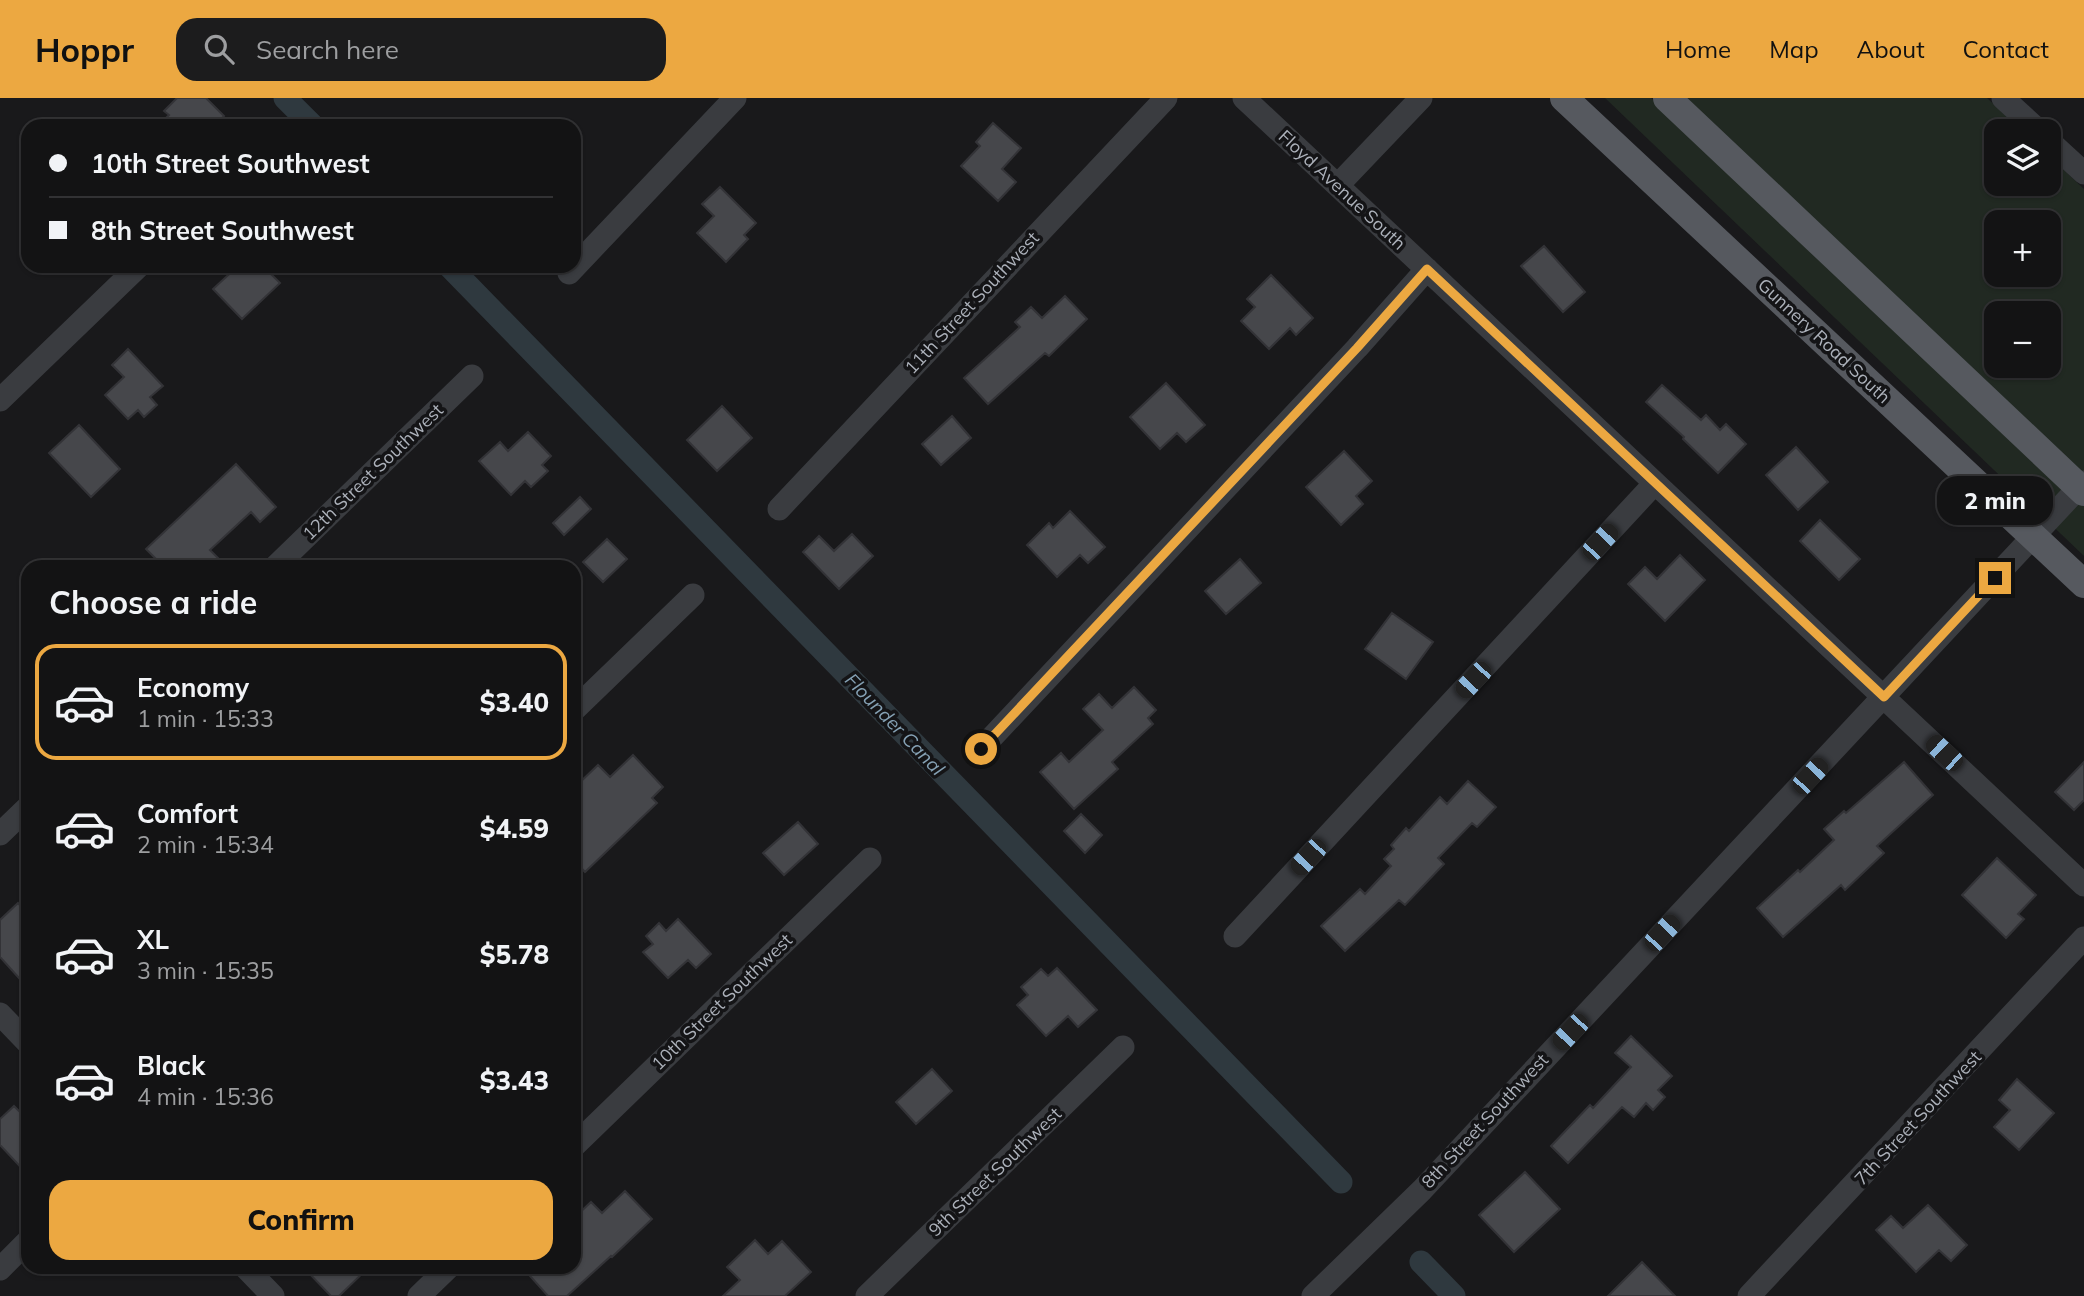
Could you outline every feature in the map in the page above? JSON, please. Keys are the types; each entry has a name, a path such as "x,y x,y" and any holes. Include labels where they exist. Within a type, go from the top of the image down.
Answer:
{"main road":[{"name":"Gunnery Road South","path":"1564,98 2084,584"},
{"path":"1667,98 2083,487"}],"street":[{"path":"581,260 735,98"},
{"name":"11th Street Southwest","path":"779,509 1166,98"},
{"name":"Floyd Avenue South","path":"1244,98 2084,885"},
{"path":"1338,185 1420,98"},
{"path":"2003,98 2026,119"},
{"path":"2061,152 2084,173"},
{"path":"981,749 1357,348 1427,269"},
{"path":"0,400 132,273"},
{"name":"12th Street Southwest","path":"282,560 472,376"},
{"path":"1235,936 1655,483"},
{"name":"8th Street Southwest","path":"1313,1296 1422,1190 2034,536 2083,487"},
{"path":"581,703 692,595"},
{"path":"0,834 21,814"},
{"name":"10th Street Southwest","path":"581,1139 870,859"},
{"name":"7th Street Southwest","path":"1749,1296 2084,938"},
{"path":"0,1014 21,1036"},
{"name":"9th Street Southwest","path":"867,1296 1123,1047"},
{"path":"0,1269 21,1248"},
{"path":"252,1274 273,1296"},
{"path":"419,1296 442,1274"}],"shaded area":[{"path":"1605,98 1651,98 2084,506 2084,556"},
{"path":"1684,98 1987,98 2010,119 1984,119 1984,196 2061,196 2061,167 2084,189 2084,475"}],"building":[{"path":"177,98 206,98 224,116 221,119 165,119 169,115 164,111"},
{"path":"993,123 1021,148 1002,169 1016,182 998,201 961,166 980,146 976,142"},
{"path":"720,187 756,223 744,235 748,239 726,262 697,233 714,216 702,204"},
{"path":"1544,246 1585,292 1563,312 1521,266"},
{"path":"230,273 270,273 280,283 242,319 213,289"},
{"path":"1271,275 1313,318 1296,335 1290,328 1269,349 1241,321 1255,307 1247,299"},
{"path":"1065,296 1087,319 1049,356 1045,353 988,404 964,378 1020,327 1015,322 1031,307 1042,318"},
{"path":"128,349 163,386 150,397 157,405 144,417 138,410 128,419 105,395 124,377 112,365"},
{"path":"1166,383 1205,425 1186,442 1177,433 1160,449 1130,417"},
{"path":"1662,385 1701,420 1706,415 1720,430 1726,424 1746,444 1718,473 1646,402"},
{"path":"722,406 752,438 717,471 687,440"},
{"path":"952,416 971,438 941,465 922,444"},
{"path":"79,425 120,469 91,497 49,453"},
{"path":"528,432 551,456 542,465 548,471 531,487 525,481 511,495 479,461 500,442 508,451"},
{"path":"1796,447 1828,482 1798,510 1766,475"},
{"path":"1344,451 1372,481 1356,496 1363,504 1341,525 1306,487"},
{"path":"236,464 276,507 260,522 251,512 210,550 220,560 157,560 146,549"},
{"path":"580,497 591,509 564,535 553,523"},
{"path":"1070,511 1105,547 1088,563 1080,555 1057,577 1027,545 1049,523 1053,528"},
{"path":"1820,520 1860,559 1839,580 1800,541"},
{"path":"852,534 873,556 839,589 803,552 819,536 834,551"},
{"path":"607,539 627,559 603,582 583,562"},
{"path":"1680,555 1705,580 1665,621 1628,584 1645,567 1657,579"},
{"path":"1240,559 1261,583 1226,614 1205,591"},
{"path":"1392,613 1433,642 1406,679 1365,649"},
{"path":"1134,687 1156,710 1148,718 1153,724 1112,762 1118,769 1074,809 1040,772 1061,753 1069,762 1103,730 1083,709 1099,694 1112,708"},
{"path":"633,755 663,787 652,798 657,803 585,872 581,868 581,781 598,765 610,777"},
{"path":"1904,762 1933,795 1877,846 1884,853 1845,890 1841,885 1783,937 1757,908 1834,840 1824,829"},
{"path":"2084,762 2084,800 2074,810 2055,792"},
{"path":"1468,781 1496,807 1477,827 1472,823 1438,858 1444,864 1405,905 1399,900 1345,951 1321,926 1360,889 1365,894 1391,866 1384,859 1394,849 1391,845 1406,828 1409,831 1440,797 1447,804"},
{"path":"1081,814 1102,835 1085,853 1064,831"},
{"path":"798,822 818,844 784,875 763,853"},
{"path":"1997,858 2036,895 2018,914 2024,919 2006,938 1962,895"},
{"path":"18,903 21,906 19,978 0,957 0,920"},
{"path":"678,919 711,954 696,968 688,960 668,978 643,952 653,944 646,936 659,923 666,931"},
{"path":"1057,968 1097,1010 1078,1027 1068,1016 1046,1036 1017,1005 1028,995 1021,987 1041,969 1048,976"},
{"path":"1631,1036 1672,1076 1658,1090 1665,1097 1653,1110 1646,1103 1634,1117 1622,1107 1568,1163 1551,1146 1590,1105 1593,1108 1631,1067 1615,1053"},
{"path":"932,1069 952,1091 916,1124 896,1102"},
{"path":"2017,1079 2054,1113 2019,1150 1994,1127 2010,1110 1999,1100"},
{"path":"14,1106 21,1113 21,1168 0,1145 0,1119"},
{"path":"1525,1172 1560,1209 1514,1252 1479,1215"},
{"path":"625,1191 652,1219 567,1296 548,1296 528,1274 581,1274 581,1211 591,1202 602,1213"},
{"path":"1928,1205 1967,1245 1951,1261 1939,1250 1916,1272 1876,1230 1891,1216 1903,1228"},
{"path":"755,1240 768,1254 782,1241 811,1272 785,1296 723,1296 740,1280 727,1267"},
{"path":"1642,1262 1675,1296 1608,1296"},
{"path":"310,1274 362,1274 339,1296 331,1296"}],"waterway":[{"name":"Flounder Canal","path":"285,98 306,119"},
{"name":"Flounder Canal","path":"456,273 1341,1182"},
{"name":"Flounder Canal","path":"1421,1262 1454,1296"}],"route":[{"path":"981,749 1357,348 1427,269 1884,697 1995,578"}]}
